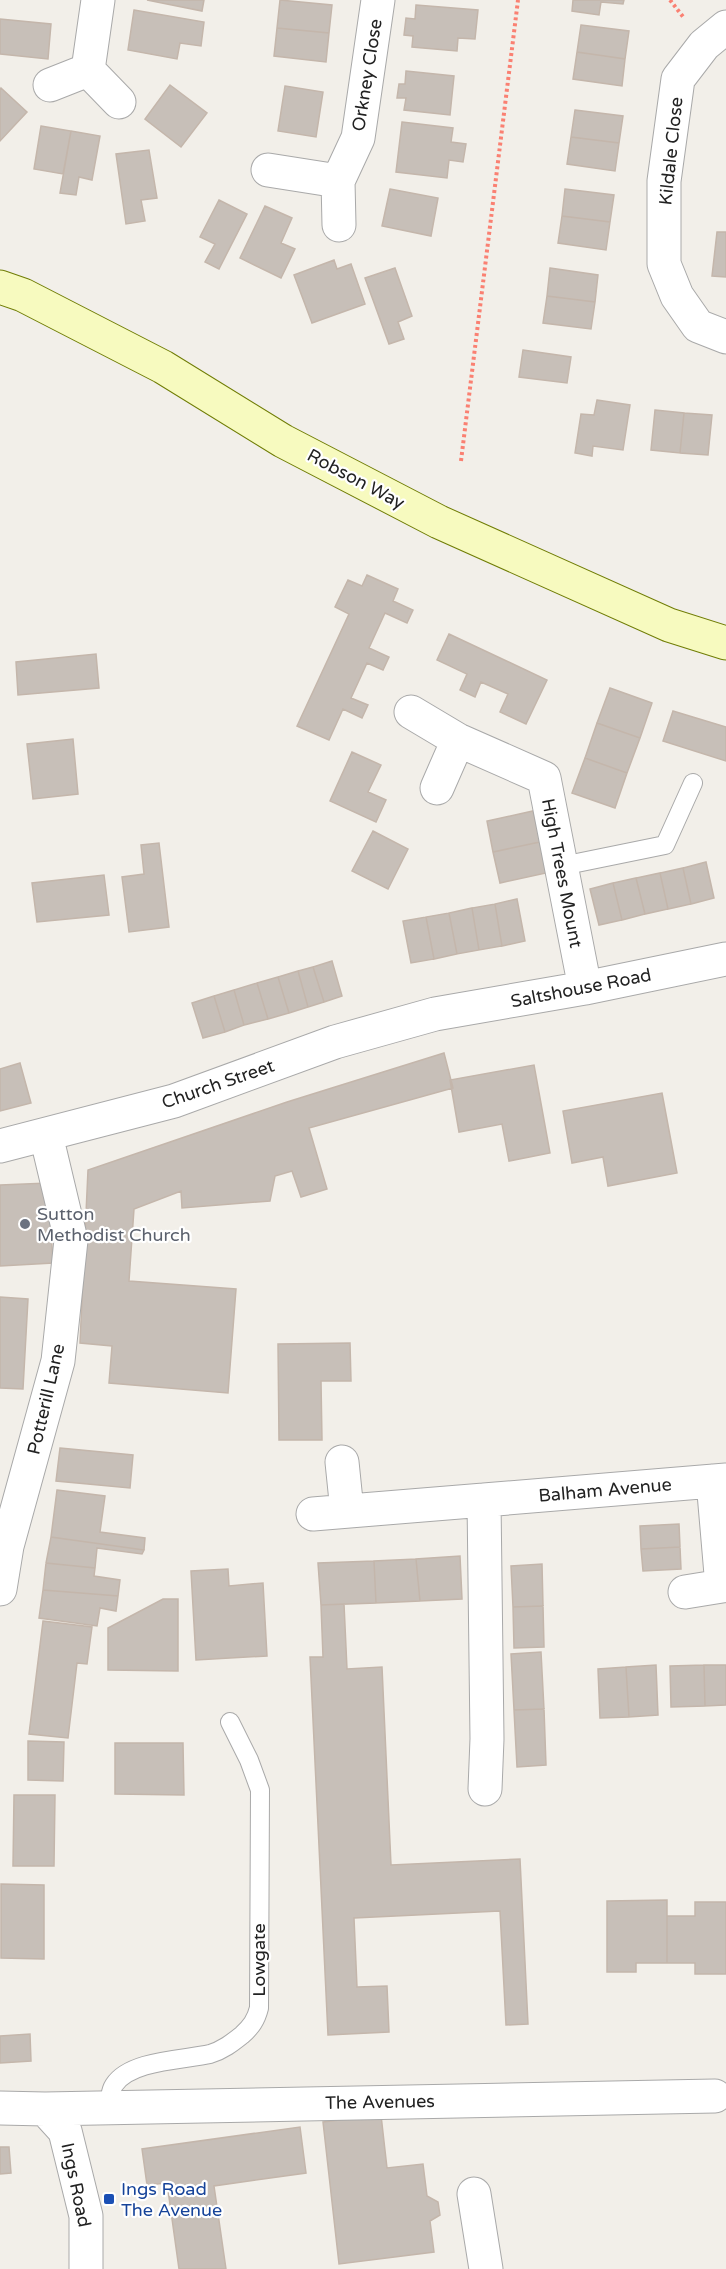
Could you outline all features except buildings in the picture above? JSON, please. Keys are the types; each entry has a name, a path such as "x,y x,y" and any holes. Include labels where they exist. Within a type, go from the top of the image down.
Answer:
{"main road":[{"name":"Robson Way","path":"0,288 23,295 163,367 283,441 439,522 669,625 726,643"}],"street":[{"path":"88,70 98,0"},
{"name":"Orkney Close","path":"339,225 338,181 358,138 378,0"},
{"name":"Kildale Close","path":"726,27 704,45 678,79 664,181 664,264 677,296 698,326 726,338"},
{"path":"50,85 88,70"},
{"path":"88,70 119,102"},
{"path":"268,170 338,181"},
{"name":"High Trees Mount","path":"411,712 458,740 544,778 585,988"},
{"path":"437,788 458,740"},
{"name":"Saltshouse Road","path":"435,1014 585,988 726,959"},
{"name":"Church Street","path":"0,1146 174,1101 335,1042 435,1014"},
{"name":"Potterill Lane","path":"0,1589 7,1546 58,1361 70,1240 46,1135"},
{"path":"342,1462 347,1511"},
{"path":"685,1592 722,1586 719,1480"},
{"name":"Balham Avenue","path":"313,1514 719,1480"},
{"path":"484,1500 487,1739 485,1789"},
{"name":"The Avenues","path":"0,2108 715,2096"},
{"name":"Ings Road","path":"45,2109 65,2131 86,2216 86,2269"},
{"path":"474,2194 486,2269"}],"lane":[{"path":"562,866 665,845 693,783"},
{"name":"Lowgate","path":"110,2107 111,2093 115,2084 125,2075 153,2064 224,2049 247,2030 256,2019 259,2008 260,1790 249,1760 230,1722"}],"path":[{"path":"462,461 518,0"}],"place":[{"name":"Sutton Methodist Church","path":"25,1224"},
{"name":"Ings Road The Avenue","path":"109,2199"}]}
